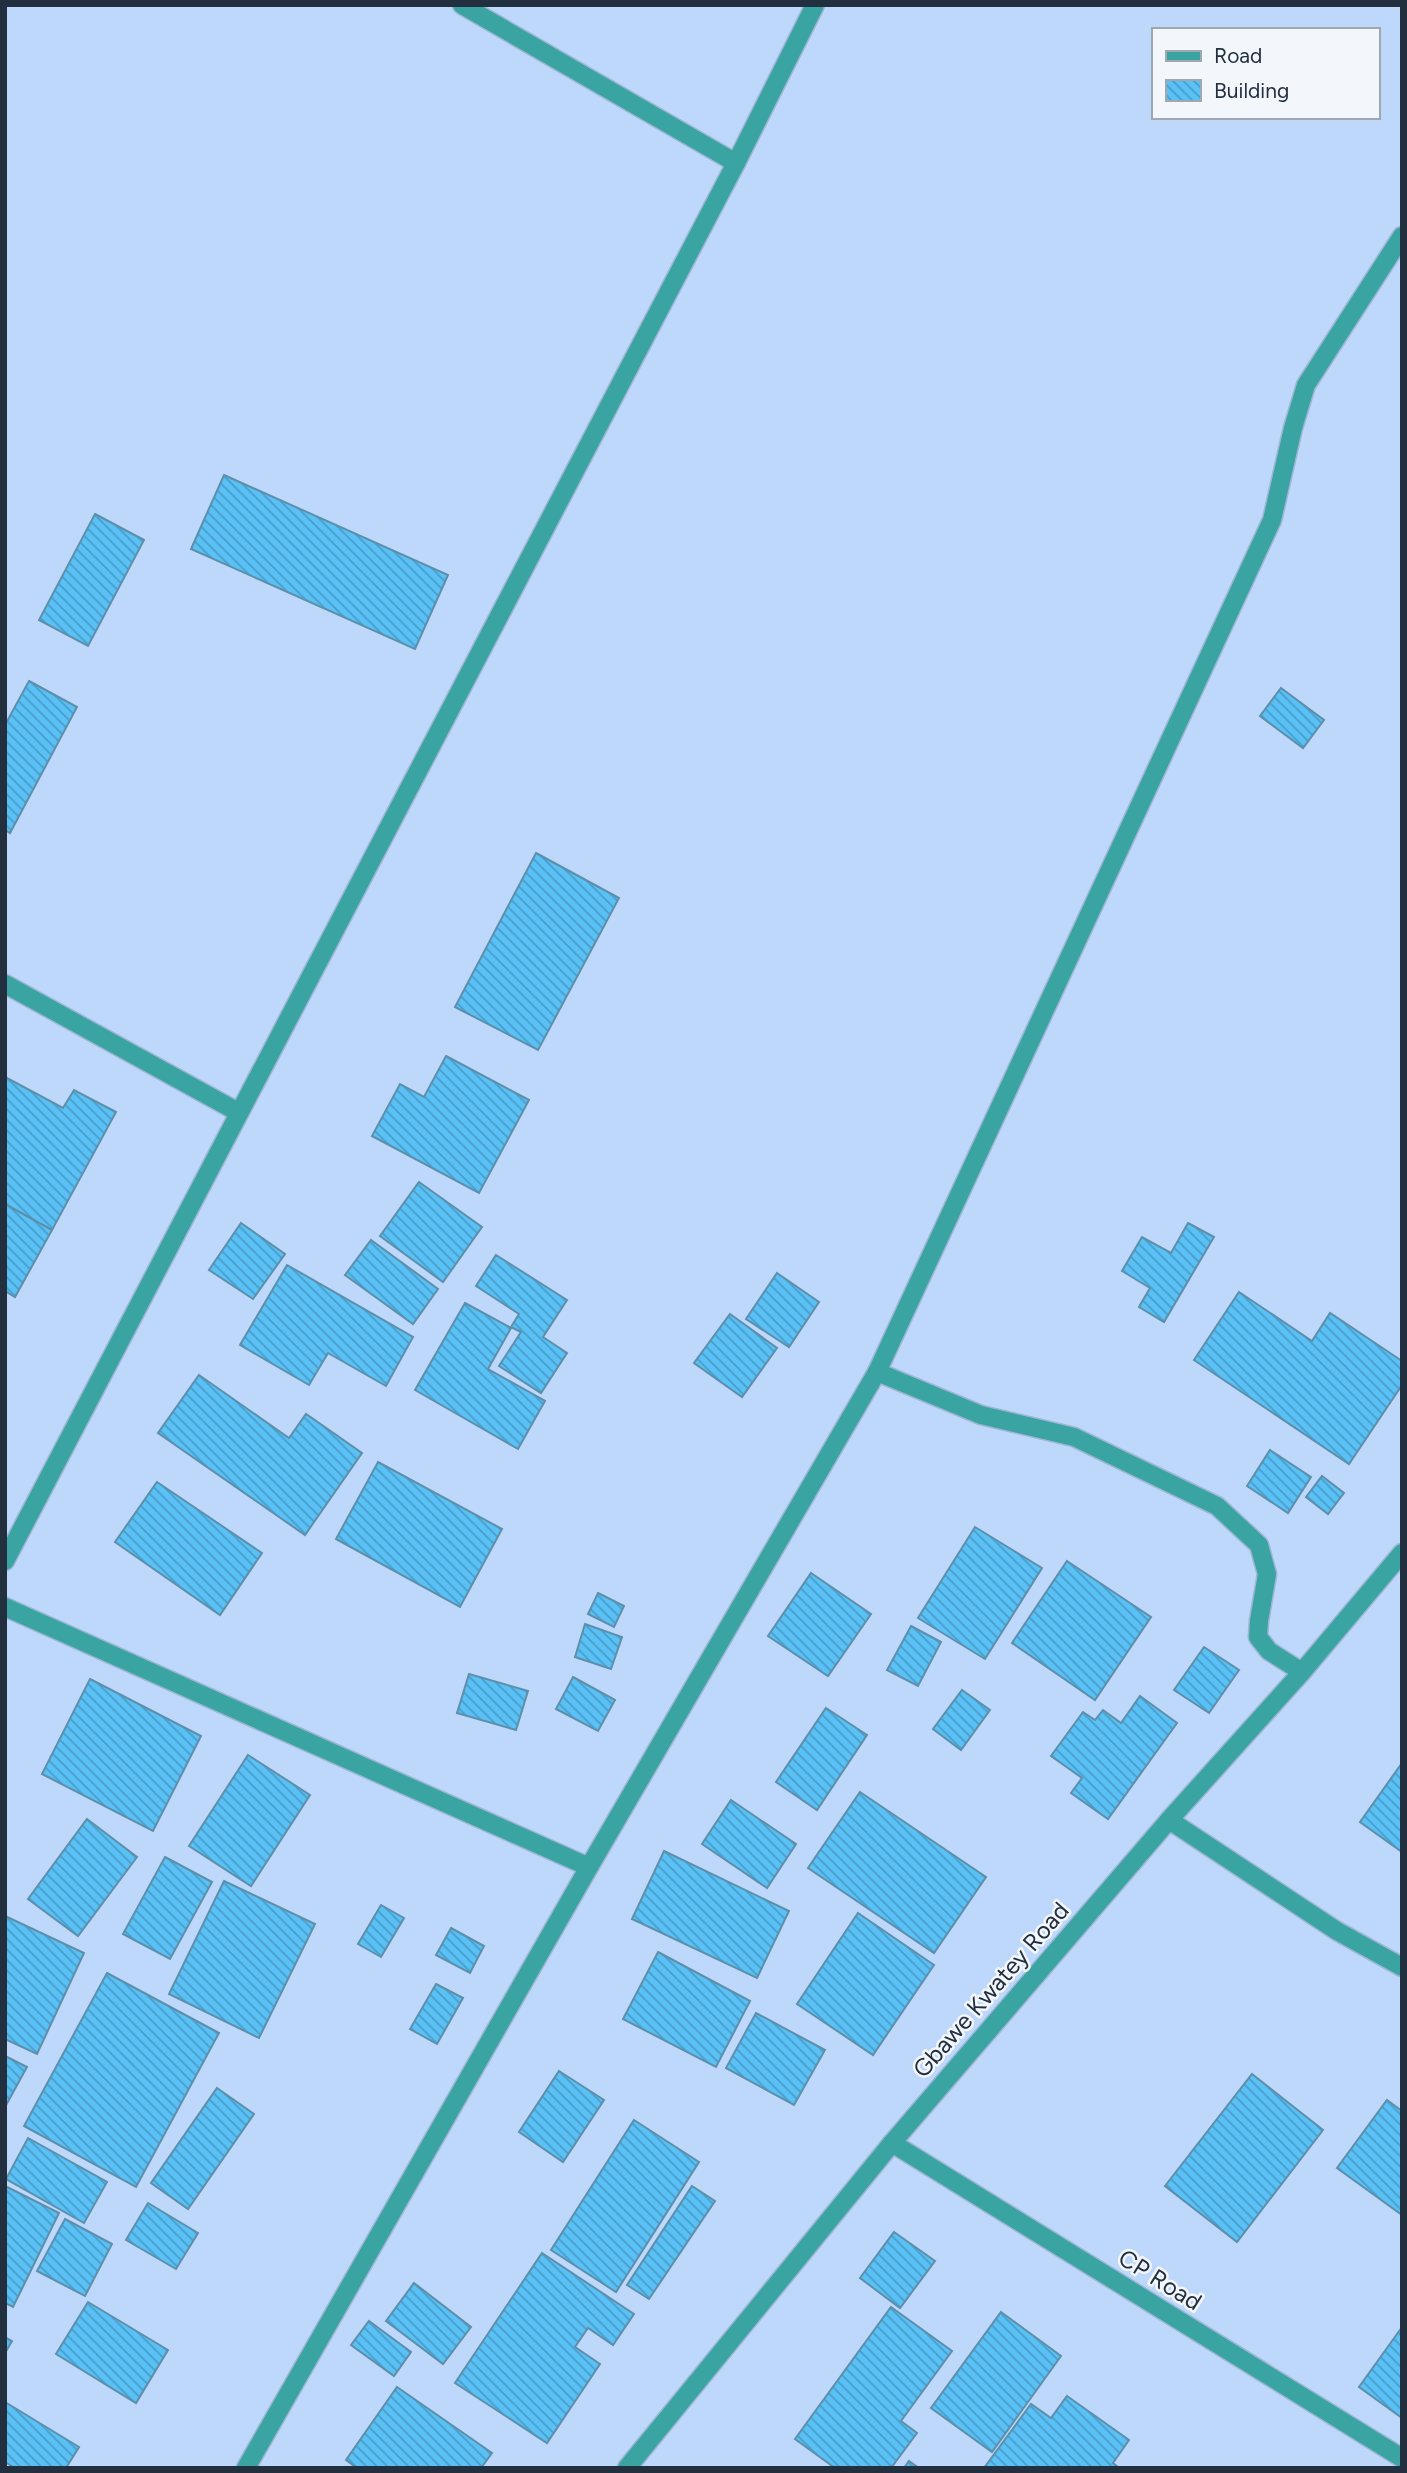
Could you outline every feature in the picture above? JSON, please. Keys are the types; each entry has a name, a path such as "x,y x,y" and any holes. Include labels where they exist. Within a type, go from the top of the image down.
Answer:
{"street":[{"path":"462,5 736,163"},
{"path":"5,1560 736,163 815,5"},
{"path":"246,2468 589,1867 877,1372 1272,520 1293,428 1306,385 1402,236"},
{"path":"5,984 238,1112"},
{"path":"877,1372 981,1415 1074,1437 1217,1506 1259,1545 1267,1574 1258,1637 1269,1651 1302,1672"},
{"name":"Gbawe Kwatey Road","path":"627,2468 892,2143 1169,1820 1302,1672 1402,1553"},
{"path":"5,1606 589,1867"},
{"path":"1169,1820 1337,1931 1402,1967"},
{"name":"CP Road","path":"892,2143 1402,2458"}],"building":[{"path":"224,475 448,575 415,649 191,549"},
{"path":"95,514 144,540 88,646 39,620"},
{"path":"29,681 77,707 10,833 5,830 5,725"},
{"path":"1281,688 1324,720 1303,748 1260,716"},
{"path":"536,853 619,898 538,1050 455,1007"},
{"path":"446,1056 529,1100 479,1193 372,1136 400,1084 424,1097"},
{"path":"5,1077 63,1108 74,1090 116,1112 52,1230 5,1204"},
{"path":"419,1182 482,1227 443,1282 380,1236"},
{"path":"5,1204 52,1230 15,1297 5,1291"},
{"path":"241,1223 285,1254 253,1299 209,1270"},
{"path":"1188,1223 1214,1237 1164,1322 1139,1307 1150,1288 1122,1271 1142,1237 1171,1253"},
{"path":"371,1240 438,1289 413,1324 345,1275"},
{"path":"496,1255 567,1300 543,1337 567,1353 541,1393 499,1366 521,1332 511,1327 519,1314 476,1286"},
{"path":"287,1265 413,1337 386,1386 328,1353 309,1385 240,1345"},
{"path":"777,1273 819,1302 789,1347 746,1319"},
{"path":"1239,1292 1312,1341 1330,1313 1402,1361 1402,1385 1349,1464 1194,1360"},
{"path":"465,1303 511,1328 488,1369 545,1401 518,1449 415,1390"},
{"path":"730,1314 777,1348 742,1397 694,1363"},
{"path":"199,1375 289,1438 306,1414 362,1453 305,1535 158,1433"},
{"path":"1270,1450 1311,1477 1288,1513 1247,1486"},
{"path":"378,1462 502,1529 460,1607 336,1539"},
{"path":"1322,1476 1344,1493 1328,1514 1306,1497"},
{"path":"157,1482 262,1553 220,1615 115,1542"},
{"path":"975,1527 1042,1568 985,1659 918,1618"},
{"path":"1067,1561 1151,1617 1095,1700 1012,1643"},
{"path":"811,1573 871,1614 828,1676 768,1636"},
{"path":"598,1593 624,1606 614,1627 588,1614"},
{"path":"585,1624 622,1637 611,1669 575,1657"},
{"path":"911,1626 941,1642 918,1686 887,1670"},
{"path":"1204,1647 1239,1670 1209,1713 1174,1690"},
{"path":"469,1674 528,1691 516,1730 457,1713"},
{"path":"573,1677 615,1700 598,1731 556,1709"},
{"path":"90,1679 201,1736 153,1831 42,1774"},
{"path":"962,1690 990,1710 961,1750 933,1729"},
{"path":"1140,1696 1177,1723 1108,1819 1071,1793 1082,1778 1051,1756 1083,1712 1095,1720 1103,1710 1121,1723"},
{"path":"826,1708 867,1735 817,1810 776,1782"},
{"path":"248,1755 310,1795 251,1886 189,1846"},
{"path":"1402,1763 1402,1852 1360,1822"},
{"path":"860,1792 986,1877 934,1953 808,1868"},
{"path":"731,1800 796,1844 767,1888 702,1844"},
{"path":"87,1819 137,1857 78,1936 28,1899"},
{"path":"664,1851 789,1911 757,1978 632,1919"},
{"path":"165,1857 212,1882 170,1959 123,1934"},
{"path":"224,1881 315,1924 259,2038 169,1994"},
{"path":"381,1905 404,1918 381,1957 358,1944"},
{"path":"858,1913 934,1965 873,2055 797,2004"},
{"path":"5,1916 84,1953 37,2054 5,2039"},
{"path":"451,1928 484,1946 470,1973 436,1955"},
{"path":"658,1952 750,2001 716,2067 623,2019"},
{"path":"107,1973 219,2033 136,2187 24,2126"},
{"path":"436,1984 463,1998 437,2044 410,2029"},
{"path":"756,2013 825,2050 794,2105 726,2068"},
{"path":"5,2056 27,2067 5,2107"},
{"path":"559,2071 604,2100 563,2162 519,2132"},
{"path":"1252,2074 1323,2130 1237,2242 1165,2186"},
{"path":"217,2088 254,2114 188,2209 151,2183"},
{"path":"1387,2100 1402,2111 1402,2215 1337,2168"},
{"path":"634,2120 699,2162 616,2292 551,2250"},
{"path":"28,2138 107,2182 84,2223 6,2179"},
{"path":"5,2186 59,2213 13,2307 5,2303"},
{"path":"692,2186 715,2201 649,2299 627,2285"},
{"path":"148,2203 198,2233 176,2269 126,2240"},
{"path":"65,2219 112,2244 85,2296 37,2271"},
{"path":"894,2232 935,2261 900,2308 860,2278"},
{"path":"542,2253 634,2314 613,2345 588,2328 575,2347 600,2364 547,2443 455,2383"},
{"path":"414,2283 471,2327 443,2364 386,2321"},
{"path":"88,2302 168,2350 136,2403 56,2354"},
{"path":"891,2307 952,2351 901,2421 917,2433 891,2468 835,2468 795,2439"},
{"path":"1001,2312 1061,2356 992,2452 931,2408"},
{"path":"369,2321 411,2352 394,2376 351,2345"},
{"path":"1402,2327 1402,2418 1359,2387"},
{"path":"5,2337 12,2341 5,2353"},
{"path":"397,2387 492,2453 481,2468 357,2468 346,2460"},
{"path":"1067,2396 1129,2440 1113,2463 1119,2468 984,2468 1031,2404 1051,2418"},
{"path":"5,2402 79,2447 66,2468 15,2468 5,2462"},
{"path":"909,2461 919,2468 904,2468"}]}
